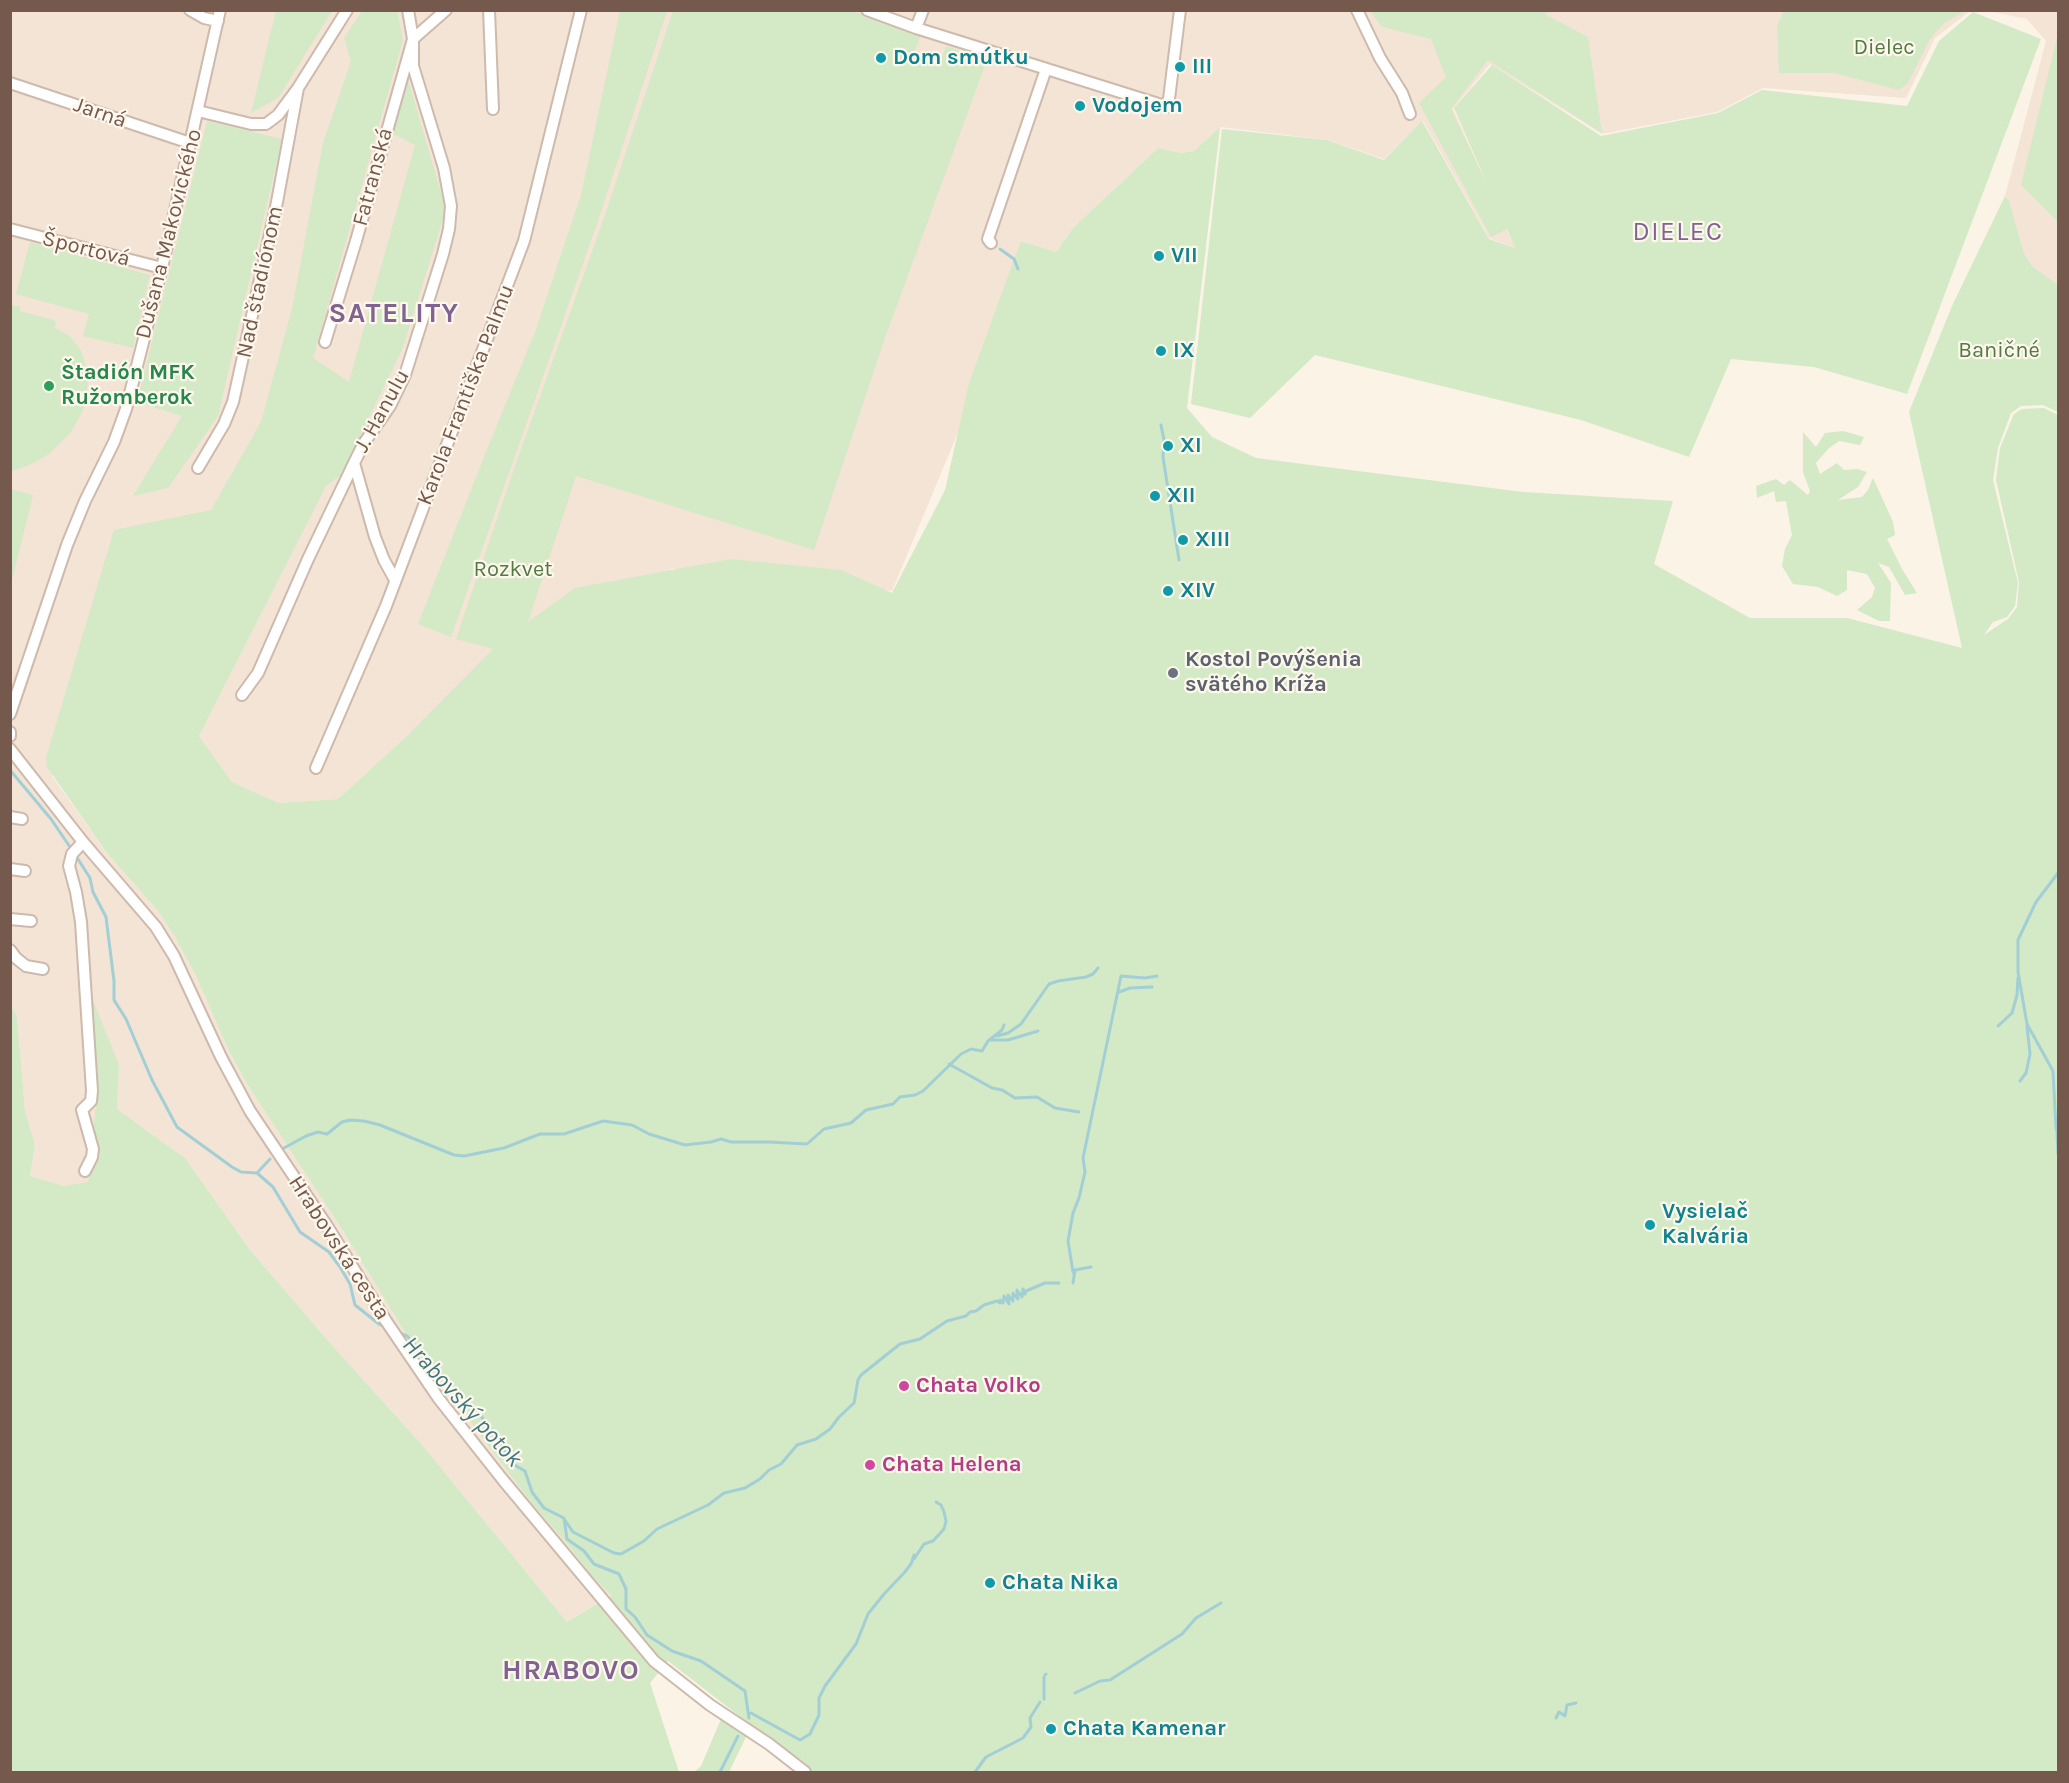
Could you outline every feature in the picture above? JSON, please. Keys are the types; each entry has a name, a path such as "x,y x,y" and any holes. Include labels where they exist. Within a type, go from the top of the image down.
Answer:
{"street":[{"path":"190,10 204,18 219,16"},
{"path":"198,111 252,124 266,123 278,114 298,88 347,10"},
{"name":"Fatranská","path":"325,342 413,39 408,10"},
{"path":"413,39 446,10"},
{"path":"489,10 493,109"},
{"name":"Karola Františka Palmu","path":"316,768 395,580 524,241 581,10"},
{"path":"867,10 916,28 1168,107 1180,10"},
{"path":"916,28 923,10"},
{"path":"1357,10 1380,58 1402,93 1410,114"},
{"name":"Dušana Makovického","path":"10,714 67,545 120,428 162,268 219,16"},
{"name":"J. Hanulu","path":"242,695 258,673 308,559 364,443 390,406 405,375 443,254 449,229 451,206 444,168 413,66 413,39"},
{"path":"991,243 988,239 1046,69"},
{"name":"Jarná","path":"10,82 190,143"},
{"name":"Nad štadiónom","path":"198,468 224,424 233,402 277,202 298,88"},
{"name":"Športová","path":"10,229 162,268"},
{"path":"354,463 375,537 395,580"},
{"name":"Hrabovská cesta","path":"10,749 77,849 156,927 174,957 221,1057 250,1111 433,1391 496,1471 654,1661 710,1705 770,1744 806,1773"},
{"path":"77,849 69,866 81,922 93,1091 91,1101 82,1110 93,1149 86,1171"},
{"path":"10,869 25,871"},
{"path":"10,919 31,921"},
{"path":"10,950 26,966 43,969"}],"shaded area":[{"path":"10,11 1970,11 1935,38 1906,98 1763,88 1717,112 1602,134 1490,64 1453,109 1515,248 1489,238 1423,121 1384,159 1328,140 1220,127 1194,151 1181,153 1158,148 1073,228 1056,252 1021,241 974,394 892,591 671,569 409,734 338,799 279,803 232,782 199,736 325,487 52,776 107,853 158,911 175,937 247,1084 345,1234 415,1349 533,1505 591,1575 611,1594 567,1622 423,1446 250,1250 185,1158 117,1109 119,1065 96,1102 88,1183 64,1186 30,1176 35,1145 25,1111 17,1016 10,1005"},
{"path":"1988,11 2058,11 2058,285 2032,266 2024,253 2009,200 2005,196 2046,41 2027,19"}],"green space":[{"name":"Dielec","path":"1784,10 1966,11 1944,23 1930,39 1908,83 1899,90 1834,73 1779,73 1777,26"},
{"path":"276,11 332,11 278,98 251,113"},
{"path":"362,11 397,11 403,40 313,358 349,382 415,145 393,134 407,76 446,210 402,350 341,475 326,486 199,736 232,782 279,803 338,799 409,734 493,649 456,639 604,218 673,11 852,11 921,34 915,51 941,60 946,46 987,60 886,335 814,550 576,476 528,622 575,588 731,559 841,570 892,593 945,490 969,383 1021,241 1056,252 1073,228 1158,148 1181,153 1194,151 1220,127 1187,408 1212,437 1256,458 1523,492 1673,501 1654,564 1750,618 1847,618 1962,648 1909,412 1952,306 2005,196 2009,200 2024,253 2032,266 2058,285 2058,412 2043,405 2021,406 2011,413 1998,448 1993,480 2018,583 2015,606 2007,617 1993,622 1984,635 2008,619 2017,607 2019,582 1996,480 2000,448 2014,414 2022,409 2044,408 2058,415 2058,1772 812,1772 668,1661 650,1683 679,1772 11,1772 10,1005 17,1016 25,1111 35,1145 30,1176 64,1186 88,1182 96,1102 92,1056 92,998 119,1065 117,1109 185,1158 250,1250 423,1446 567,1622 611,1595 591,1575 533,1505 415,1349 345,1234 247,1084 175,937 158,911 107,853 47,767 46,758 114,530 211,510 261,422 292,309 323,143 351,61 344,38"},
{"path":"620,11 667,11 597,224 451,637 418,624 535,332 581,195"},
{"name":"Dielec","path":"1370,11 1553,11 1544,14 1588,37 1602,133 1488,60 1451,109 1487,184 1454,108 1492,65 1601,136 1718,113 1762,90 1907,106 1939,41 1973,12 2041,39 1907,394 1814,367 1731,359 1689,457 1581,420 1315,355 1250,418 1191,404 1222,129 1327,140 1384,160 1422,121 1489,239 1515,248 1507,229 1491,237 1419,103 1446,77 1431,39 1382,27"},
{"path":"2058,34 2058,222 2021,185"},
{"path":"207,121 282,139 218,416 168,488 133,496 182,416 137,402"},
{"path":"30,242 150,275 133,348 83,336 89,314 16,294"},
{"name":"Štadión MFK Ružomberok","path":"11,305 20,307 20,311 54,320 55,328 70,336 81,351 88,381 82,412 71,432 48,455 13,471 10,470"},
{"path":"1843,431 1864,437 1860,445 1839,441 1828,449 1816,463 1820,474 1837,463 1844,470 1857,469 1867,472 1858,487 1838,500 1862,497 1873,478 1893,522 1895,535 1887,539 1917,593 1905,595 1889,567 1878,563 1891,583 1890,621 1879,621 1857,610 1872,597 1875,588 1867,574 1847,570 1847,590 1837,596 1818,587 1793,584 1782,566 1785,549 1792,535 1786,501 1776,502 1774,491 1757,498 1756,486 1776,479 1784,485 1790,480 1808,495 1810,491 1803,472 1803,432 1816,447 1825,433"},
{"path":"10,489 33,495 11,584"},
{"path":"670,1680 748,1733 729,1772 694,1772 701,1766 721,1719"}],"waterway":[{"path":"1000,249 1014,259 1018,269"},
{"path":"1161,425 1164,440 1163,457 1179,560"},
{"name":"Hrabovský potok","path":"10,770 51,819 72,850"},
{"name":"Hrabovský potok","path":"76,856 90,878 93,892 106,917 114,981 114,1000 126,1019 152,1080 177,1127 232,1167 241,1172 257,1173 273,1187 300,1232 329,1252 340,1267 350,1284 355,1305 386,1327"},
{"path":"2058,873 2036,902 2018,940 2018,972 2027,1024 2053,1071 2058,1133"},
{"path":"997,1036 1008,1033 1021,1024 1049,984 1086,977 1098,968"},
{"path":"1073,1272 1068,1241 1073,1213 1085,1172 1083,1158 1121,976 1145,978 1157,976"},
{"path":"1998,1026 2012,1013 2017,995 2018,978"},
{"path":"1119,992 1130,988 1152,987"},
{"path":"284,1148 318,1132 327,1134 342,1122 350,1120 380,1125 454,1155 464,1156 504,1148 540,1134 564,1134 603,1121 632,1125 649,1134 685,1145 721,1139 731,1142 807,1144 824,1129 851,1123 866,1110 893,1104 900,1097 915,1095 923,1091 961,1054 971,1049 982,1051 988,1041 1002,1030 1004,1025"},
{"path":"2020,1081 2026,1073 2030,1054 2027,1026"},
{"path":"990,1040 1008,1040 1038,1031"},
{"path":"949,1064 1015,1098 1037,1097 1055,1108 1079,1112"},
{"path":"2057,1131 2058,1154"},
{"path":"257,1173 270,1159"},
{"path":"1073,1283 1075,1270 1091,1267"},
{"path":"564,1519 573,1532 614,1553 621,1554 644,1541 657,1529 708,1505 724,1493 745,1488 781,1464 797,1445 816,1439 830,1429 854,1403 861,1375 900,1344 920,1339 947,1321 966,1316 984,1305 997,1301 1000,1303 1000,1300 1003,1303 1004,1296 1009,1304 1008,1295 1013,1301 1013,1293 1018,1299 1017,1290 1022,1297 1023,1289 1025,1294 1026,1291 1045,1283 1059,1283"},
{"name":"Hrabovský potok","path":"397,1332 407,1336 442,1375 459,1400 481,1416 504,1448 511,1463 525,1471 532,1492 544,1508 564,1518 567,1539 584,1551 594,1564 619,1574 626,1589 626,1609 635,1617 647,1635 672,1651 701,1661 745,1691 749,1718"},
{"path":"914,1559 924,1544 933,1541 944,1529 946,1521 944,1512 941,1505 936,1502"},
{"path":"751,1713 800,1740 810,1734 819,1715 819,1698 825,1686 856,1644 868,1614 904,1573 914,1555"},
{"path":"1075,1693 1100,1681 1110,1680 1182,1634 1196,1618 1221,1603"},
{"path":"1044,1677 1044,1699"},
{"path":"975,1772 986,1757 1023,1738 1031,1727 1030,1718 1040,1702"},
{"path":"1556,1718 1559,1712 1565,1716 1567,1705 1576,1703"},
{"name":"Hrabovský potok","path":"720,1772 738,1736"}],"place":[{"name":"Dom smútku","path":"881,58"},
{"name":"III","path":"1180,67"},
{"name":"Vodojem","path":"1080,106"},
{"name":"VII","path":"1159,256"},
{"name":"IX","path":"1161,351"},
{"name":"Štadión MFK Ružomberok","path":"49,386"},
{"name":"XI","path":"1168,446"},
{"name":"XII","path":"1155,496"},
{"name":"XIII","path":"1183,540"},
{"name":"XIV","path":"1168,591"},
{"name":"Kostol Povýšenia svätého Kríža","path":"1173,673"},
{"name":"Vysielač Kalvária","path":"1650,1225"},
{"name":"Chata Volko","path":"904,1386"},
{"name":"Chata Helena","path":"870,1465"},
{"name":"Chata Nika","path":"990,1583"},
{"name":"Chata Kamenar","path":"1051,1729"}],"district":[{"name":"DIELEC","path":"1678,233"},
{"name":"SATELITY","path":"394,314"},
{"name":"HRABOVO","path":"571,1671"}],"park label":[{"name":"Baničné","path":"1999,351"},
{"name":"Rozkvet","path":"513,570"}]}
